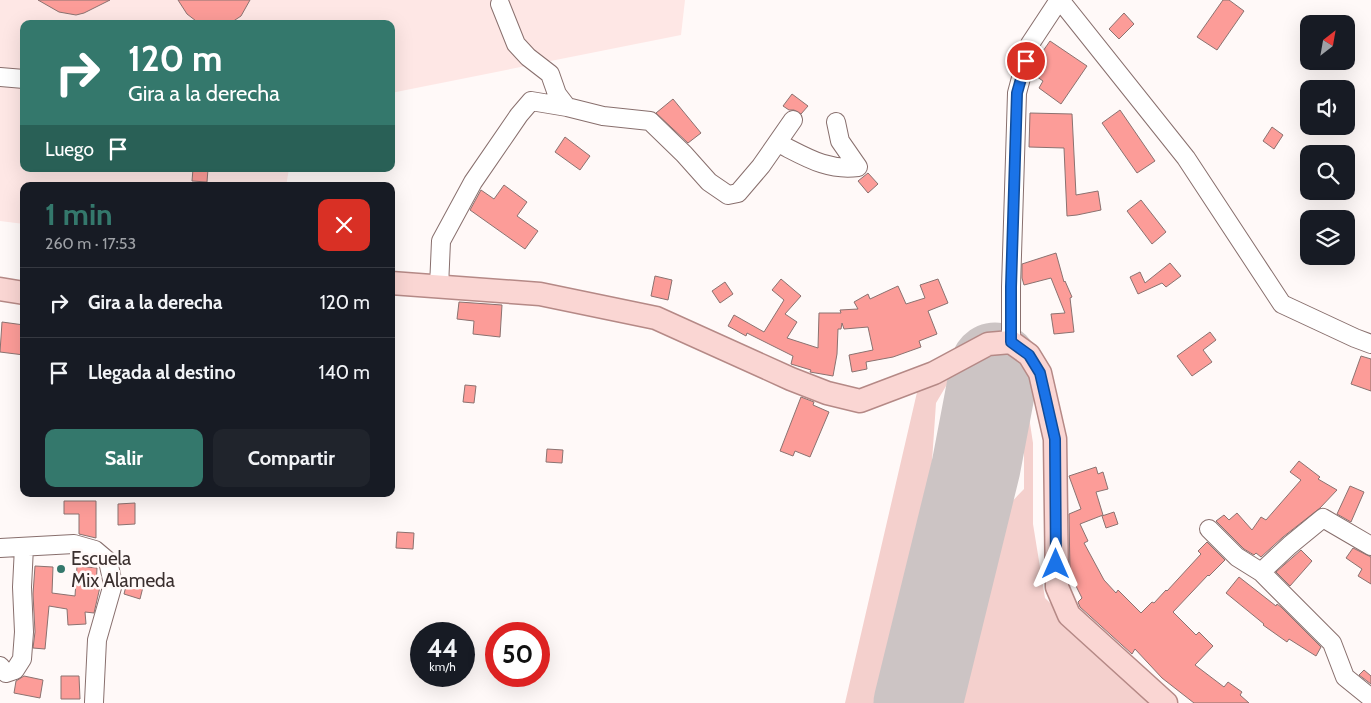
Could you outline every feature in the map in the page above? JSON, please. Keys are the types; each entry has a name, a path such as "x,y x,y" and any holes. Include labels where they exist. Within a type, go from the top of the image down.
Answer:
{"main road":[{"path":"395,283 540,294 656,318 791,379 828,393 860,401 934,373 988,344 1011,342 1029,355 1040,373 1055,439 1057,587 1069,615 1166,703"},
{"path":"0,289 20,292"}],"street":[{"path":"1011,342 1017,93 1030,44 1059,0 1186,158 1282,304 1371,344"},
{"path":"500,4 516,44 528,57 550,74 557,94 567,107"},
{"path":"0,77 20,79"},
{"path":"439,287 441,241 473,182 519,114 531,101 603,116 650,121 684,154 708,182 728,195 738,192 761,166 793,120"},
{"path":"778,143 824,166 846,169 858,167 840,141 836,122"},
{"path":"1261,572 1323,518 1371,546"},
{"path":"1209,529 1237,557 1261,572 1332,643 1345,678 1371,698"},
{"path":"0,548 74,544 95,550 108,561 112,584 97,640 94,702"},
{"path":"0,666 6,674 15,670 22,659 24,632 22,587 24,547"}],"shaded area":[{"path":"0,0 685,0 681,35 395,92 395,20 20,20 20,172 288,172 287,182 20,182 20,224 0,221"},
{"path":"983,352 1001,359 1018,378 1027,404 1033,443 1033,524 1045,598 1153,703 942,703 981,534 1024,489 1024,410 1008,370 988,358 970,366 949,381 936,403 928,520 930,530 890,703 845,703 918,388"}],"building":[{"path":"38,0 110,0 76,15 59,12"},
{"path":"178,0 250,0 241,16 235,20 195,20 187,14"},
{"path":"1223,0 1229,0 1244,11 1217,50 1197,37"},
{"path":"1124,13 1134,24 1119,39 1109,29"},
{"path":"1050,41 1087,66 1061,104 1039,88 1043,81 1033,74 1036,61"},
{"path":"792,94 808,106 801,114 783,106"},
{"path":"673,99 701,133 688,143 656,113"},
{"path":"1120,110 1155,161 1137,173 1102,123"},
{"path":"1030,113 1072,114 1076,195 1098,191 1101,210 1067,216 1064,148 1029,147"},
{"path":"1272,127 1283,135 1274,149 1263,141"},
{"path":"565,137 590,156 580,170 555,152"},
{"path":"193,172 208,172 207,182 192,181"},
{"path":"868,173 878,184 868,193 858,181"},
{"path":"504,185 527,202 517,216 538,231 525,249 470,210 481,190 494,199"},
{"path":"1141,200 1166,232 1152,244 1127,211"},
{"path":"1056,253 1064,282 1072,297 1070,298 1074,332 1054,334 1051,314 1065,313 1051,278 1024,285 1022,264"},
{"path":"1170,263 1181,276 1166,287 1162,283 1138,294 1130,277 1140,272 1145,283"},
{"path":"655,276 672,280 668,300 651,296"},
{"path":"781,279 801,296 785,314 797,322 787,338 818,348 819,313 841,313 840,310 858,309 854,302 868,294 870,299 898,286 906,304 925,298 920,285 938,279 948,303 928,311 937,334 919,341 921,347 893,357 866,362 867,369 852,372 849,355 873,350 868,327 844,329 842,323 841,329 838,329 837,354 833,376 810,372 811,370 791,364 793,356 747,333 746,336 728,326 734,315 764,332 784,300 772,290"},
{"path":"725,282 733,294 720,303 712,291"},
{"path":"459,302 502,305 500,337 473,334 474,321 457,319"},
{"path":"2,322 20,324 20,354 0,352"},
{"path":"1210,332 1216,340 1203,350 1212,362 1192,376 1177,356"},
{"path":"1361,356 1371,359 1371,391 1351,384"},
{"path":"465,385 476,386 474,403 463,402"},
{"path":"801,397 814,402 813,405 829,412 810,457 795,451 793,456 780,451"},
{"path":"547,449 563,450 562,463 546,462"},
{"path":"1299,461 1320,477 1318,479 1337,490 1320,508 1261,557 1256,553 1254,555 1244,549 1216,521 1224,515 1229,520 1237,513 1252,530 1261,517 1266,520 1301,480 1290,472"},
{"path":"1096,467 1098,474 1103,472 1108,489 1096,492 1103,515 1080,524 1088,541 1084,543 1104,580 1116,593 1118,590 1141,613 1167,591 1201,554 1198,551 1207,542 1225,560 1173,612 1196,635 1199,632 1213,646 1195,665 1224,687 1228,682 1242,692 1240,695 1249,703 1194,703 1162,678 1135,649 1132,654 1080,607 1078,602 1082,598 1070,574 1069,514 1081,509 1069,476"},
{"path":"1350,486 1364,492 1351,522 1337,514"},
{"path":"64,501 96,501 96,538 79,534 79,514 64,514"},
{"path":"135,503 135,524 118,525 118,504"},
{"path":"1114,512 1118,524 1106,528 1102,516"},
{"path":"397,532 414,533 413,549 396,548"},
{"path":"1353,548 1371,557 1371,584 1358,576 1362,569 1346,558"},
{"path":"1301,550 1312,561 1290,586 1276,572"},
{"path":"35,566 53,567 52,593 75,596 77,566 97,568 96,587 100,587 94,613 85,612 86,624 68,625 67,609 49,606 45,649 33,648 35,632 33,594"},
{"path":"1239,577 1276,606 1277,604 1281,607 1321,647 1316,656 1289,639 1287,642 1263,625 1226,593"},
{"path":"128,578 144,583 140,599 124,594"},
{"path":"1364,670 1371,676 1371,684 1359,675"},
{"path":"24,676 43,680 40,698 14,693 16,681"},
{"path":"61,676 79,676 80,699 61,699"}],"runway":[{"path":"918,703 976,467 995,367"}],"place":[{"name":"Escuela Mix Alameda","path":"61,569"}],"route":[{"path":"1026,61 1017,93 1011,342 1029,355 1040,373 1055,439 1056,564"}]}
